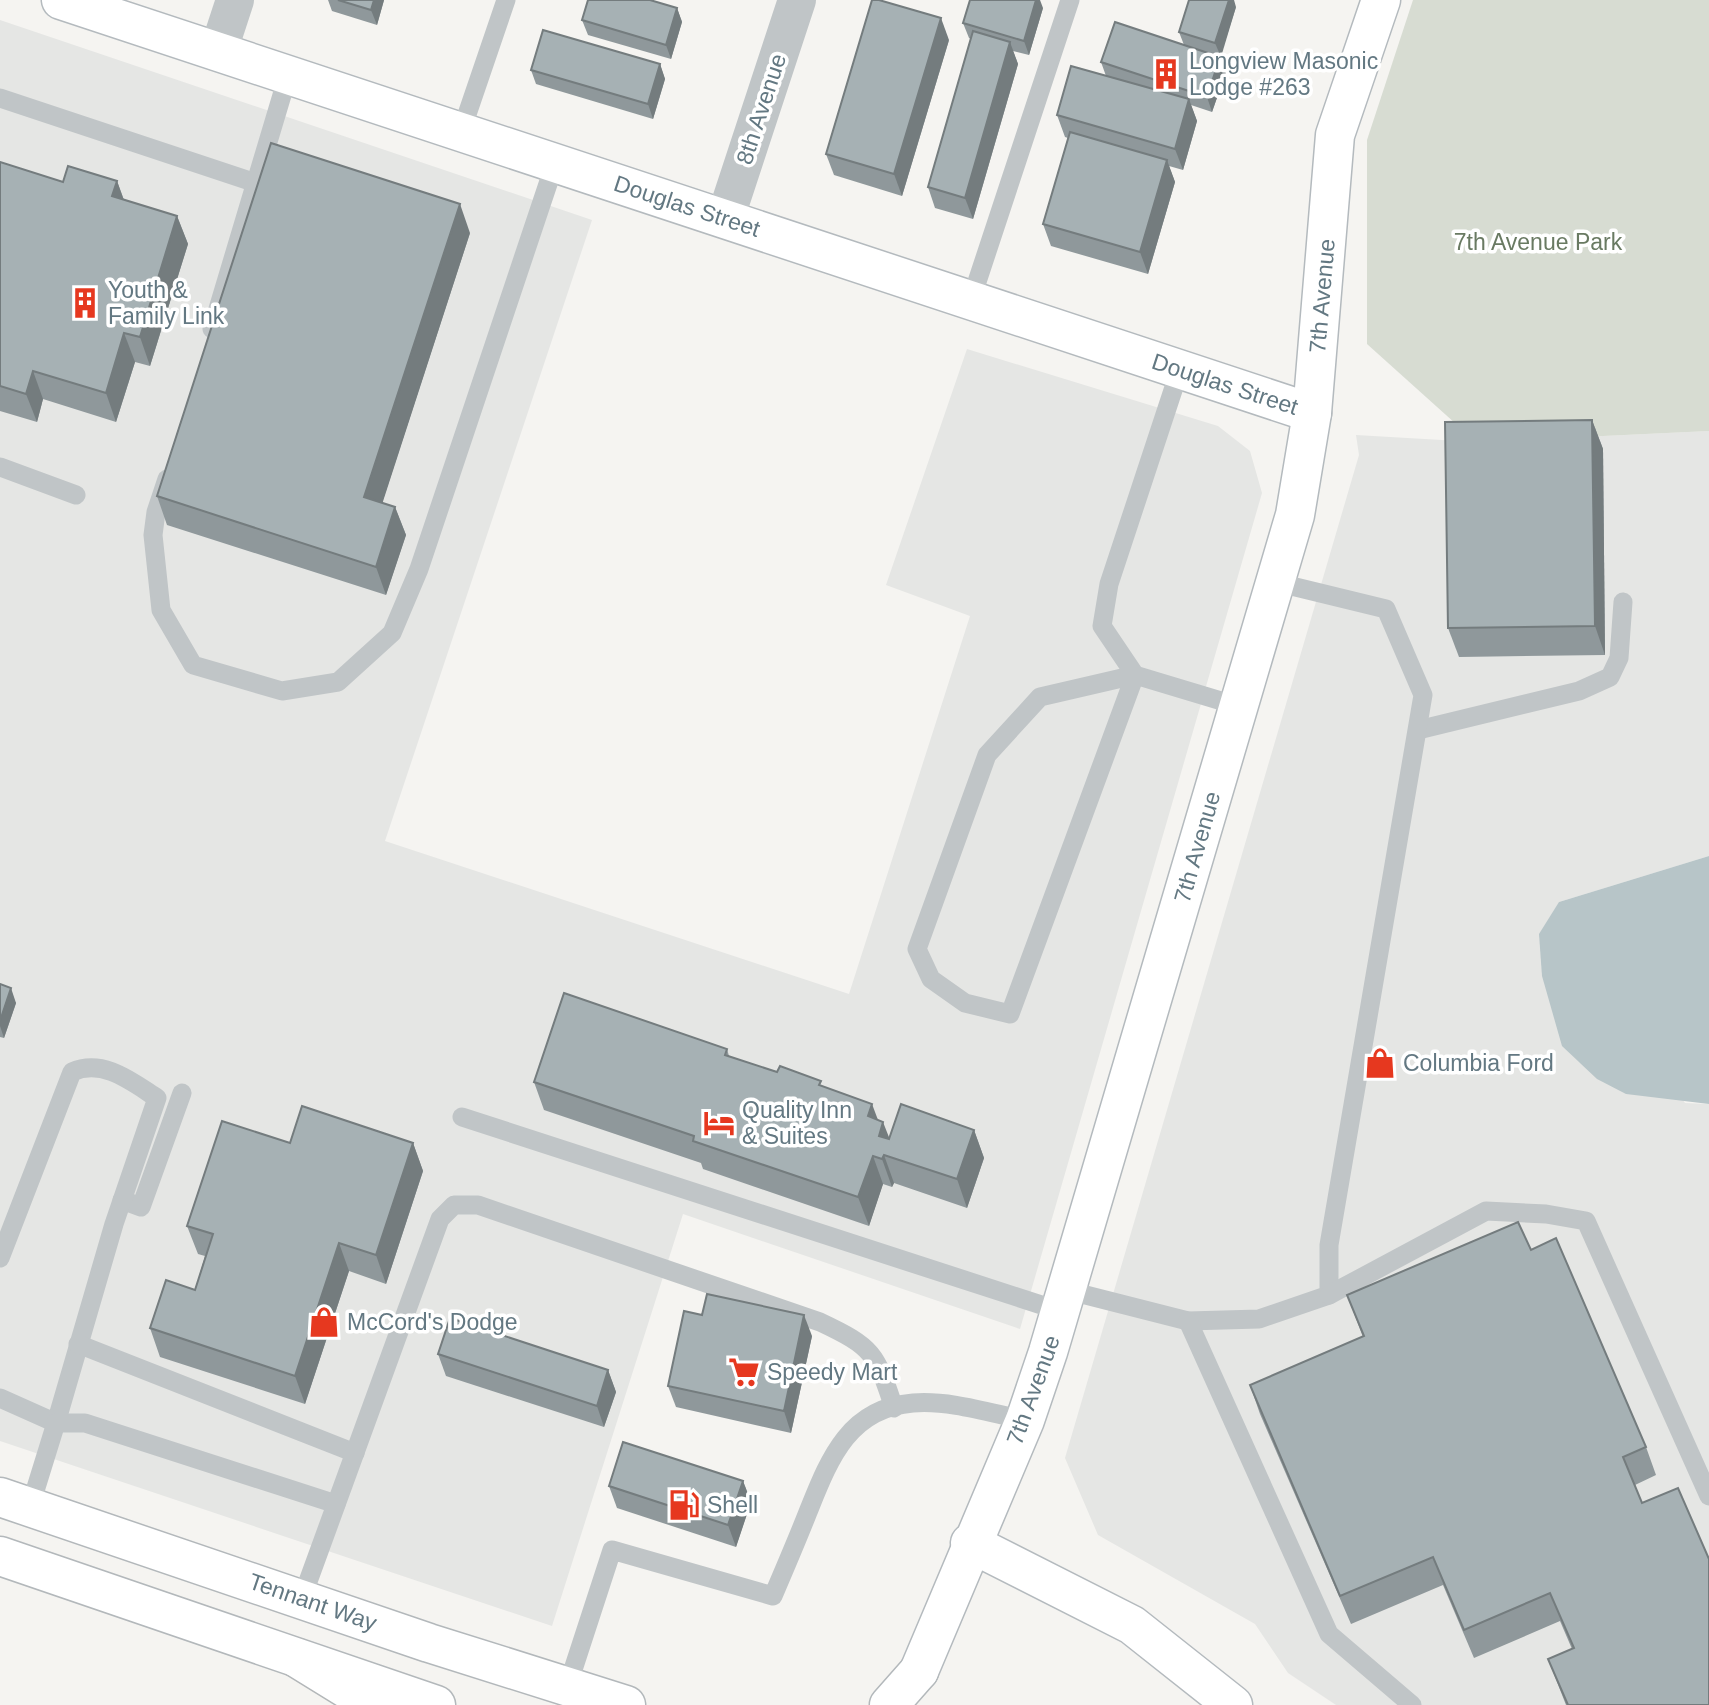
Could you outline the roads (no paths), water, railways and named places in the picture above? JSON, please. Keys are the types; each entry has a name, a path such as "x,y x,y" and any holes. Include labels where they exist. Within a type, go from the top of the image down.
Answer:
{"main road":[{"name":"Douglas Street","path":"61,0 1312,413"},
{"name":"7th Avenue","path":"889,1705 921,1688 970,1543 1025,1420 1063,1300 1295,515 1312,413 1335,135 1381,0"},
{"name":"Tennant Way","path":"15,1502 429,1643 626,1705"},
{"path":"970,1543 1132,1625 1233,1705"},
{"path":"0,1556 436,1705"},
{"path":"297,1657 373,1705"}],"street":[{"path":"218,52 235,0"},
{"name":"8th Avenue","path":"725,219 797,0"}],"lane":[{"path":"461,132 506,0"},
{"path":"971,300 1070,0"},
{"path":"205,352 288,75"},
{"path":"0,98 256,183"},
{"path":"174,455 156,512 153,535 161,610 194,665 282,691 338,682 392,633 419,569 555,163"},
{"path":"1135,675 1102,626 1109,584 1180,369"},
{"path":"0,467 76,495"},
{"path":"1275,582 1386,609 1423,695 1329,1245 1329,1295"},
{"path":"1418,730 1579,691 1610,677 1619,658 1623,602"},
{"path":"1135,675 1010,1014 965,1003 930,979 917,949 987,755 1040,696 1135,675 1238,706"},
{"path":"0,1258 72,1072 81,1068 98,1067 120,1075 157,1098 122,1200 56,1423 15,1502"},
{"path":"122,1200 141,1207 182,1093"},
{"path":"462,1117 1063,1300 1188,1321 1259,1319 1329,1295 1486,1210 1546,1214 1586,1221 1709,1496"},
{"path":"302,1598 440,1219 454,1205 478,1205 820,1322 860,1341 879,1363 894,1408"},
{"path":"1188,1321 1329,1634 1412,1705"},
{"path":"78,1344 355,1453"},
{"path":"0,1398 56,1423 85,1423 336,1504"},
{"path":"568,1685 612,1549 774,1597 831,1455 852,1429 880,1411 913,1403 946,1405 1025,1420"}],"place":[{"name":"Longview Masonic Lodge #263","path":"1166,74"},
{"name":"Youth & Family Link","path":"85,303"},
{"name":"Columbia Ford","path":"1380,1063"},
{"name":"Quality Inn & Suites","path":"719,1123"},
{"name":"McCord's Dodge","path":"324,1322"},
{"name":"Speedy Mart","path":"744,1372"},
{"name":"Shell","path":"684,1505"}],"park label":[{"name":"7th Avenue Park","path":"1538,242"}]}
